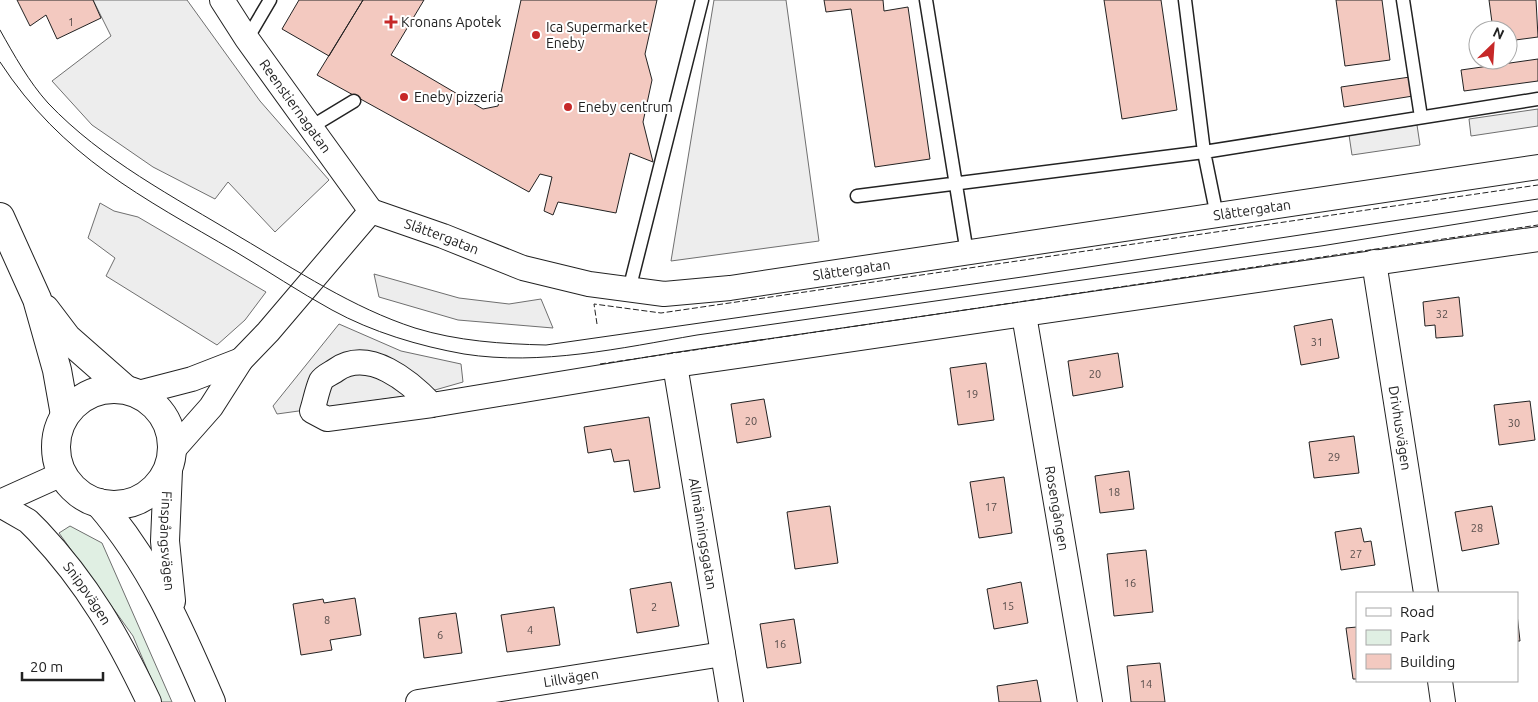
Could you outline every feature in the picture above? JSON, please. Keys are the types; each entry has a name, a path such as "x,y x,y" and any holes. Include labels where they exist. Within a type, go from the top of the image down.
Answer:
{"main road":[{"path":"0,217 37,298 57,370 65,415"},
{"path":"37,298 67,338 131,391 153,402 164,416 171,433 170,460 157,487 140,499 120,505 99,503 84,497 71,487 62,474 56,459 55,444 58,429 65,415 84,396 104,388 131,391"},
{"name":"Finspångsvägen","path":"170,460 165,541 172,613"},
{"name":"Finspångsvägen","path":"99,503 136,549 172,613 211,702"}],"street":[{"name":"Reenstiernagatan","path":"222,0 247,39 371,210"},
{"name":"Slåttergatan","path":"371,210 523,268 589,284 664,294 730,288 1538,167"},
{"path":"170,460 211,407 240,360 268,332 371,210"},
{"path":"432,405 675,365 1538,239"},
{"name":"Drivhusvägen","path":"1374,262 1426,592"},
{"name":"Rosengången","path":"1024,315 1090,702"},
{"path":"131,391 192,379 240,360"},
{"name":"Allmänningsgatan","path":"675,365 731,702"},
{"path":"0,503 62,474"},
{"name":"Snippvägen","path":"0,503 33,526 50,544 97,603 121,643 149,702"},
{"name":"Lillvägen","path":"418,702 723,654"},
{"path":"1440,682 1443,702"}],"lane":[{"path":"247,39 270,0"},
{"path":"629,290 702,0"},
{"path":"926,0 954,184 967,253"},
{"path":"1185,0 1204,152 1216,216"},
{"path":"1403,0 1421,118"},
{"path":"857,196 1204,152 1538,99"},
{"path":"310,127 354,101"}],"green space":[{"path":"70,526 102,543 172,702 161,702 133,636 59,533"}],"shaded area":[{"path":"93,0 187,0 260,101 329,180 275,232 228,182 215,199 153,167 92,125 52,81 111,36"},
{"path":"714,0 786,0 819,241 671,261"},
{"path":"1538,109 1538,126 1471,136 1469,119"},
{"path":"1417,125 1420,145 1352,155 1349,135"},
{"path":"100,203 114,211 138,217 266,292 245,320 217,345 106,276 115,258 88,238"},
{"path":"374,274 459,298 509,304 541,299 553,328 458,320 379,297"},
{"path":"339,324 401,351 461,364 463,382 421,394 277,414 273,406"}],"building":[{"path":"17,0 93,0 101,18 57,39 46,15 30,26"},
{"path":"299,0 363,0 329,56 282,29"},
{"name":"Eneby centrum","path":"363,0 424,0 391,55 483,109 498,106 521,0 657,0 645,54 652,80 643,122 653,162 630,153 616,213 558,202 553,215 544,211 552,177 540,174 529,192 317,75"},
{"path":"824,0 883,0 884,11 908,7 930,159 875,167 851,9 826,12"},
{"path":"1104,0 1161,0 1177,110 1122,119"},
{"path":"1336,0 1382,0 1390,60 1345,66"},
{"path":"1489,0 1536,0 1538,37 1518,40 1518,20 1492,20"},
{"path":"1538,59 1538,81 1464,91 1461,70 1518,70 1518,62"},
{"path":"1410,77 1413,96 1344,107 1341,87"},
{"path":"1459,297 1463,336 1436,338 1435,325 1425,326 1423,302"},
{"path":"1332,319 1339,358 1301,365 1294,326"},
{"path":"1118,353 1123,387 1073,396 1068,361"},
{"path":"986,363 994,420 958,425 950,368"},
{"path":"764,399 771,437 737,443 731,404"},
{"path":"1530,401 1535,440 1499,445 1494,405"},
{"path":"649,417 660,488 634,492 629,460 614,462 611,449 588,453 584,427"},
{"path":"1354,436 1359,473 1314,478 1309,442"},
{"path":"1129,471 1134,509 1100,513 1095,476"},
{"path":"1004,477 1012,533 979,538 970,482"},
{"path":"830,506 838,563 795,569 787,512"},
{"path":"1492,506 1499,544 1462,551 1455,512"},
{"path":"1361,528 1364,542 1371,541 1375,565 1341,570 1335,532"},
{"path":"1146,550 1153,612 1114,616 1107,554"},
{"path":"671,582 679,626 637,633 630,589"},
{"path":"1021,582 1028,623 994,629 987,589"},
{"path":"355,598 361,635 330,640 332,650 301,655 293,604 323,599 324,603"},
{"path":"554,607 560,645 507,652 501,615"},
{"path":"456,613 462,653 424,658 419,618"},
{"path":"794,619 801,663 767,668 760,624"},
{"path":"1518,623 1520,641 1518,641"},
{"path":"1356,627 1356,679 1353,679 1346,628"},
{"path":"1160,663 1165,702 1131,702 1127,666"},
{"path":"1037,680 1041,702 999,702 997,686"}],"tram line":[{"path":"0,30 16,59 48,103 69,123 115,160 164,192 304,275 369,310 415,328 447,336 480,341 546,345 1029,276 1538,199"},
{"path":"0,62 24,95 50,124 106,172 136,193 308,296 347,318 396,337 447,351 493,357 552,357 610,350 697,335 1321,246 1538,211"}],"fence":[{"path":"597,324 594,304 661,313 1538,185"},
{"path":"600,364 1538,225"}],"place":[{"name":"Kronans Apotek","path":"391,22"},
{"name":"Ica Supermarket Eneby","path":"536,35"},
{"name":"Eneby pizzeria","path":"404,97"},
{"name":"Eneby centrum","path":"568,107"}]}
